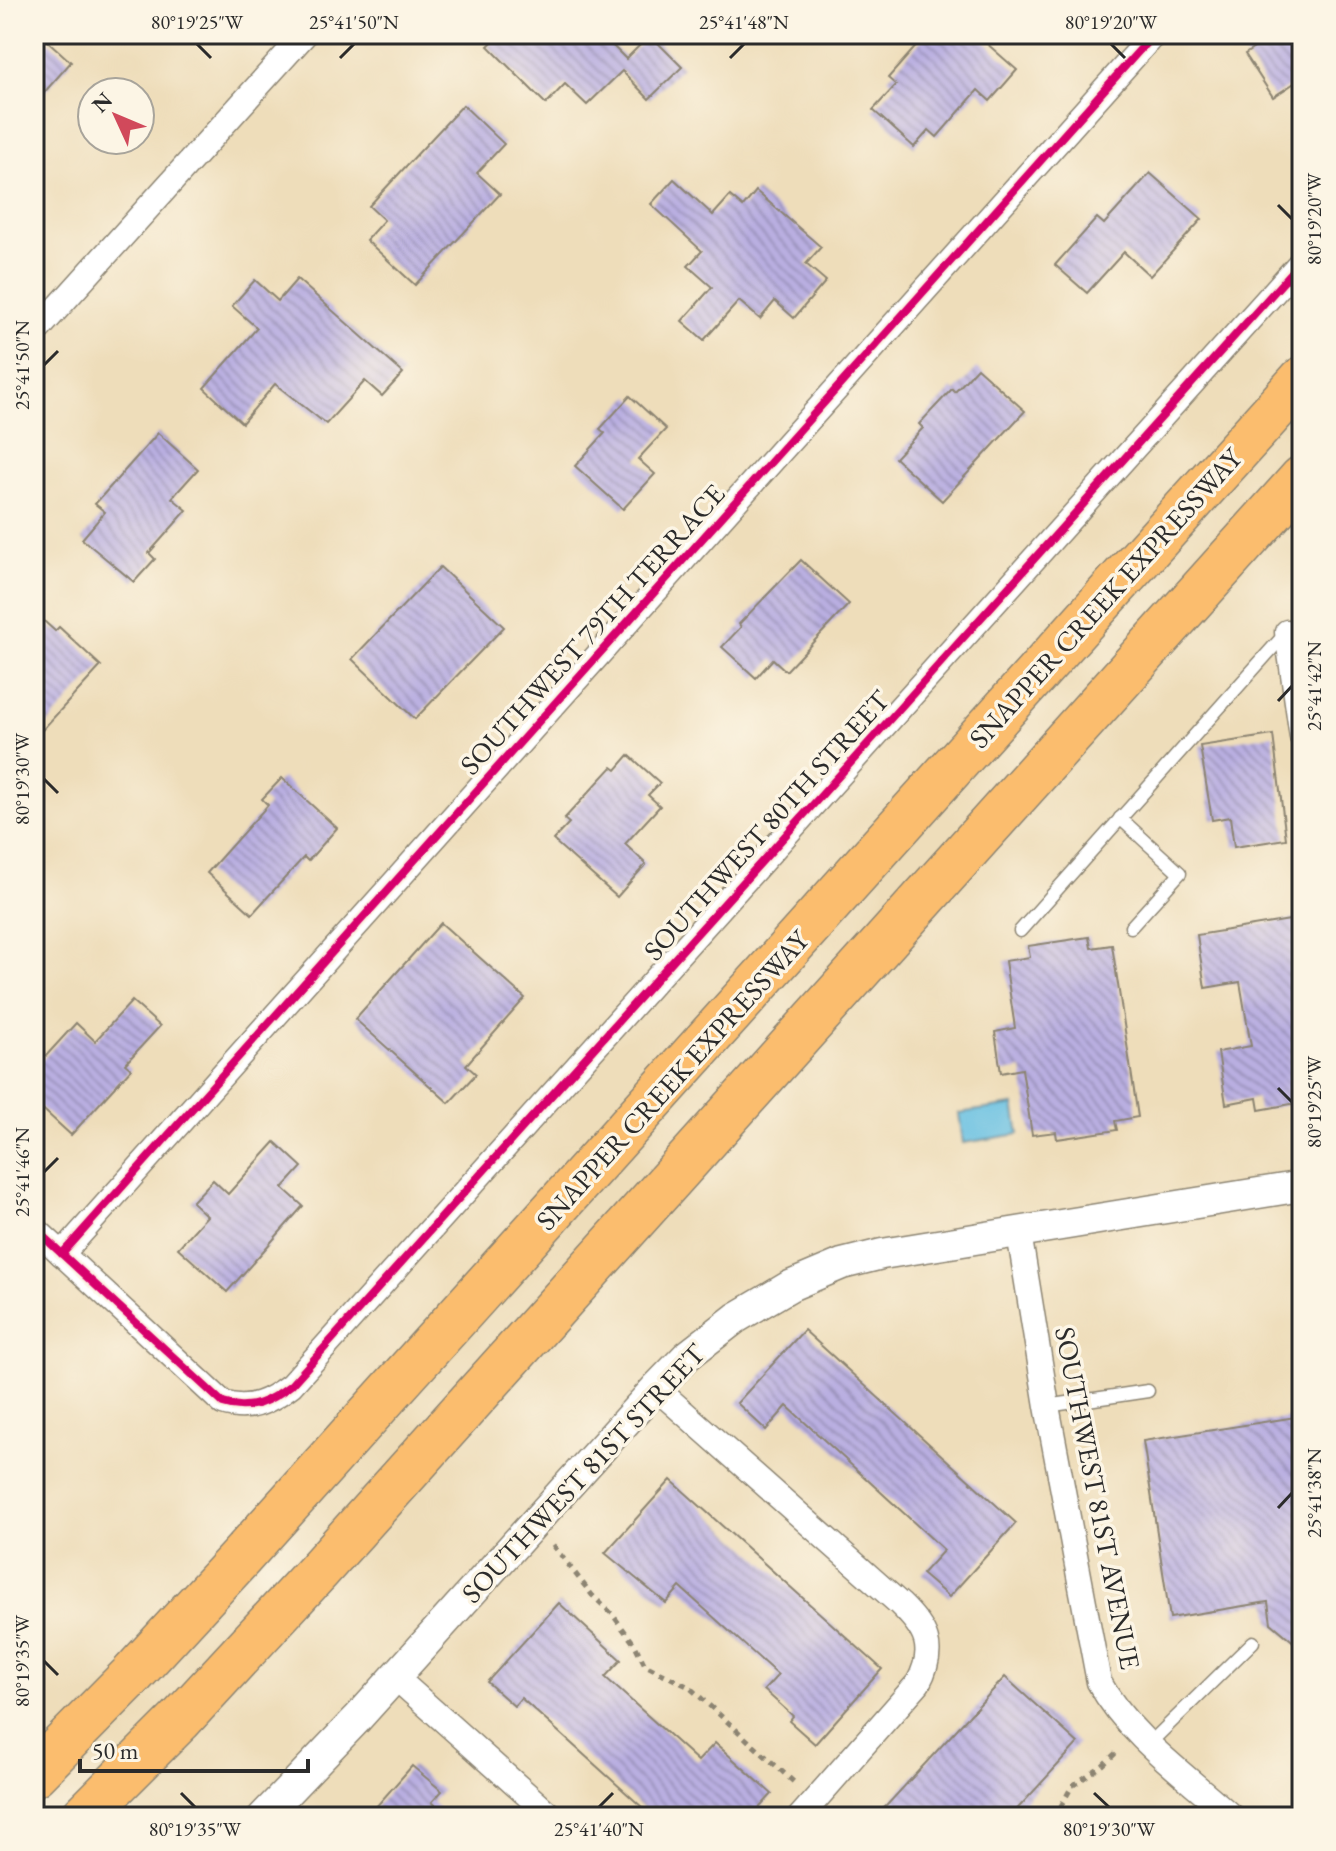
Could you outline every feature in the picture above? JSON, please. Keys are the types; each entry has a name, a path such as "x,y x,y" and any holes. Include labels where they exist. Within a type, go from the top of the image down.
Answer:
{"highway":[{"name":"SNAPPER CREEK EXPRESSWAY","path":"34,1774 131,1676 240,1558 1302,379"},
{"path":"83,1817 179,1721 329,1560 1302,478"}],"street":[{"path":"34,334 305,34"},
{"name":"SOUTHWEST 79TH TERRACE","path":"62,1254 1154,34"},
{"name":"SOUTHWEST 80TH STREET","path":"62,1254 216,1398 234,1406 253,1406 278,1395 303,1373 1302,261"},
{"path":"1294,624 1302,737"},
{"name":"SOUTHWEST 81ST STREET","path":"263,1817 395,1677 656,1388 687,1356 736,1318 807,1278 882,1254 1302,1186"},
{"path":"34,1228 62,1254"},
{"name":"SOUTHWEST 81ST AVENUE","path":"1019,1233 1047,1406 1099,1682 1117,1710 1232,1817"},
{"path":"656,1388 918,1621 926,1638 928,1660 912,1692 800,1817"},
{"path":"395,1677 552,1817"}],"lane":[{"path":"1020,931 1294,624"},
{"path":"1120,818 1180,873 1131,927"},
{"path":"1047,1406 1148,1391"},
{"path":"1150,1743 1253,1642"}],"path":[{"path":"550,1541 592,1595 612,1614 635,1645 645,1665 689,1687 783,1770 801,1791"},
{"path":"1055,1817 1072,1786 1120,1749"}],"water":[{"path":"1014,1105 1019,1134 963,1143 959,1113"}],"building":[{"path":"34,34 40,34 71,62 34,104"},
{"path":"500,34 601,34 626,59 650,35 682,67 649,99 622,71 587,105 565,84 546,104 488,46"},
{"path":"927,34 976,34 1017,70 990,101 978,90 937,137 929,130 914,147 873,110 896,85 888,78"},
{"path":"1276,34 1302,34 1302,78 1273,97 1245,54"},
{"path":"463,105 504,144 477,173 500,194 415,285 366,240 384,220 369,206"},
{"path":"1150,173 1202,219 1150,276 1124,252 1087,293 1055,265 1097,218 1104,224"},
{"path":"674,179 713,215 730,196 743,207 756,191 821,247 806,264 826,281 794,318 775,301 760,319 739,301 704,340 682,321 712,287 688,266 702,251 651,204"},
{"path":"297,279 403,373 382,396 365,381 326,424 275,384 242,423 204,388 257,328 232,306 255,280 278,301"},
{"path":"977,368 1025,411 942,501 895,458 923,428 919,424"},
{"path":"630,396 666,429 638,459 655,474 623,509 575,466 605,433 600,429"},
{"path":"158,433 198,469 172,498 187,510 149,553 155,559 134,582 82,539 105,512 95,504"},
{"path":"801,560 849,604 786,671 773,659 756,678 722,647 741,627 739,624"},
{"path":"440,567 504,627 415,719 352,659"},
{"path":"34,612 55,631 59,627 101,666 34,739"},
{"path":"1273,735 1286,839 1234,847 1230,817 1212,820 1200,746"},
{"path":"629,755 660,783 648,795 660,806 625,844 646,864 617,897 553,840 569,823 564,819 612,767 616,770"},
{"path":"282,778 337,828 308,861 304,857 252,914 207,873 268,805 262,799"},
{"path":"1302,918 1302,1102 1259,1110 1257,1098 1226,1104 1218,1052 1251,1046 1240,982 1205,988 1197,935"},
{"path":"441,923 525,998 466,1065 476,1074 449,1103 355,1019"},
{"path":"1089,937 1091,948 1112,945 1138,1117 1115,1121 1117,1130 1057,1139 1056,1132 1032,1135 1022,1069 1001,1073 995,1032 1015,1028 1005,961 1030,957 1028,946"},
{"path":"132,1001 160,1026 125,1064 131,1069 71,1135 34,1101 34,1069 76,1023 95,1041"},
{"path":"275,1142 302,1167 283,1188 303,1206 227,1292 178,1248 207,1216 192,1202 213,1180 228,1194"},
{"path":"804,1330 1016,1523 949,1597 922,1574 944,1550 787,1406 766,1430 737,1403"},
{"path":"1302,1416 1302,1649 1271,1623 1268,1602 1170,1618 1143,1441"},
{"path":"671,1480 882,1669 815,1744 789,1721 793,1716 764,1690 778,1675 680,1587 666,1603 605,1553"},
{"path":"559,1603 621,1660 605,1677 698,1761 715,1743 772,1794 751,1817 653,1817 521,1698 514,1706 487,1682"},
{"path":"1005,1677 1078,1743 1010,1817 876,1817"},
{"path":"412,1766 442,1791 432,1802 448,1817 367,1817"}],"cycle path":[{"path":"62,1254 1154,34"},
{"path":"34,1228 223,1403 242,1406 259,1403 291,1385 1302,261"}]}
